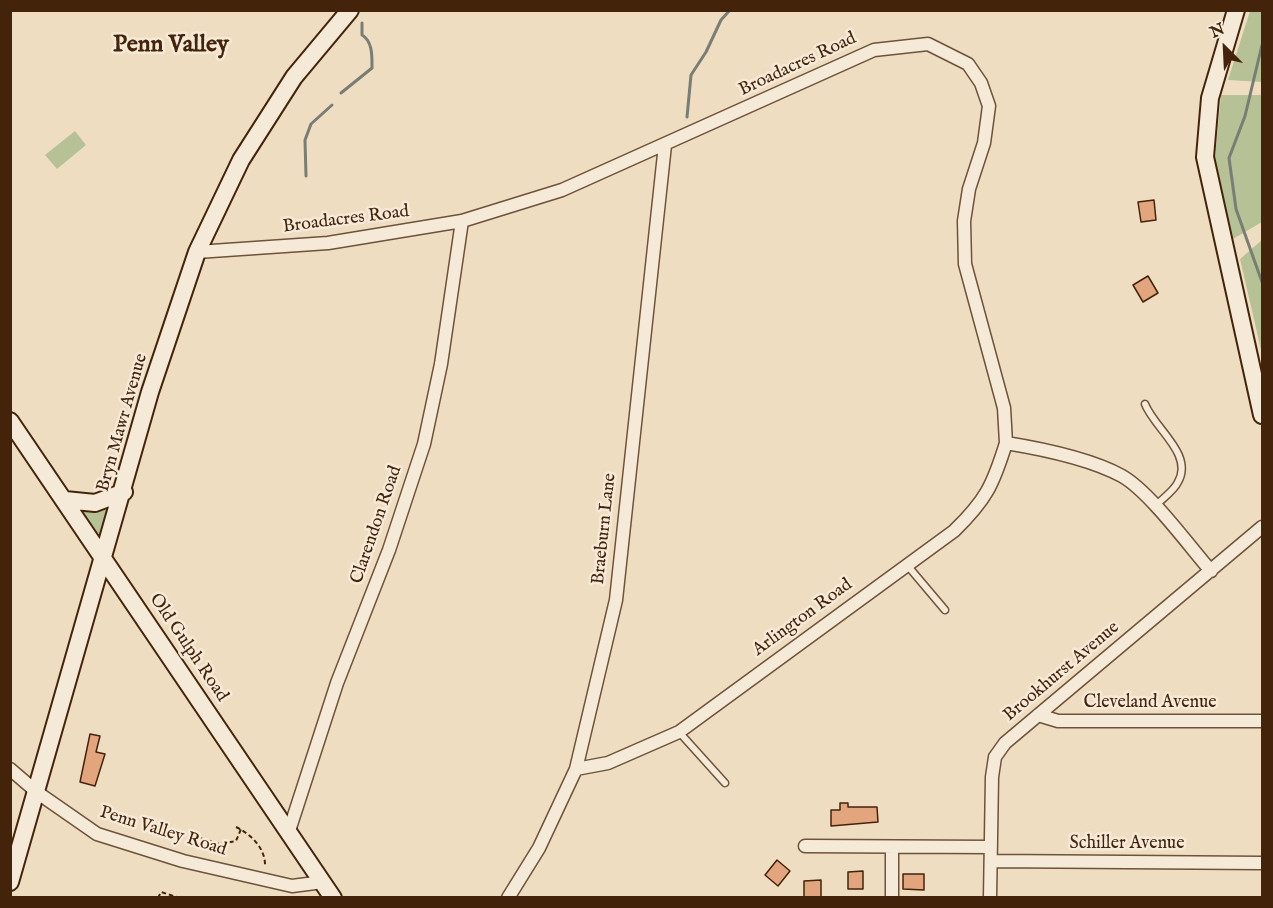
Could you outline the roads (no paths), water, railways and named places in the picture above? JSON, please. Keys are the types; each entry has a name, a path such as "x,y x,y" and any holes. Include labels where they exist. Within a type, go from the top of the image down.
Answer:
{"street":[{"name":"Bryn Mawr Avenue","path":"10,882 38,793 124,492 150,392 197,252 240,160 294,77 350,10"},
{"path":"1236,10 1210,98 1205,157 1263,415"},
{"name":"Broadacres Road","path":"197,252 328,243 462,221 562,190 874,50 928,44 968,64 981,83 989,105 984,143 969,189 964,221 965,264 1004,408 1006,443"},
{"name":"Braeburn Lane","path":"508,897 539,848 576,769 616,600 665,145"},
{"name":"Clarendon Road","path":"289,831 337,683 389,550 424,444 441,364 462,221"},
{"name":"Old Gulph Road","path":"10,420 333,897"},
{"path":"1006,443 1052,450 1122,477 1155,506 1211,571"},
{"name":"Arlington Road","path":"576,769 608,763 679,732 954,531 976,509 994,483 1006,443"},
{"path":"65,500 95,503 124,492"},
{"name":"Brookhurst Avenue","path":"990,897 992,777 995,757 1005,743 1263,528"},
{"name":"Cleveland Avenue","path":"1038,715 1058,721 1263,721"},
{"name":"Penn Valley Road","path":"10,769 38,793 97,834 183,861 292,886 323,882"},
{"path":"805,846 991,847"},
{"path":"892,848 892,897"},
{"name":"Schiller Avenue","path":"991,861 1263,863"}],"lane":[{"path":"1145,404 1157,427 1174,443 1182,465 1179,482 1155,506"},
{"path":"907,566 945,610"},
{"path":"679,732 725,783"}],"waterway":[{"path":"687,117 691,75 706,52 721,20 730,10"},
{"path":"341,93 372,68 371,50 368,41 362,35 362,23"},
{"path":"1262,45 1245,116 1229,158 1236,209 1262,282"},
{"path":"306,176 305,140 311,124 332,105"}],"district":[{"name":"Penn Valley","path":"171,46"}]}
